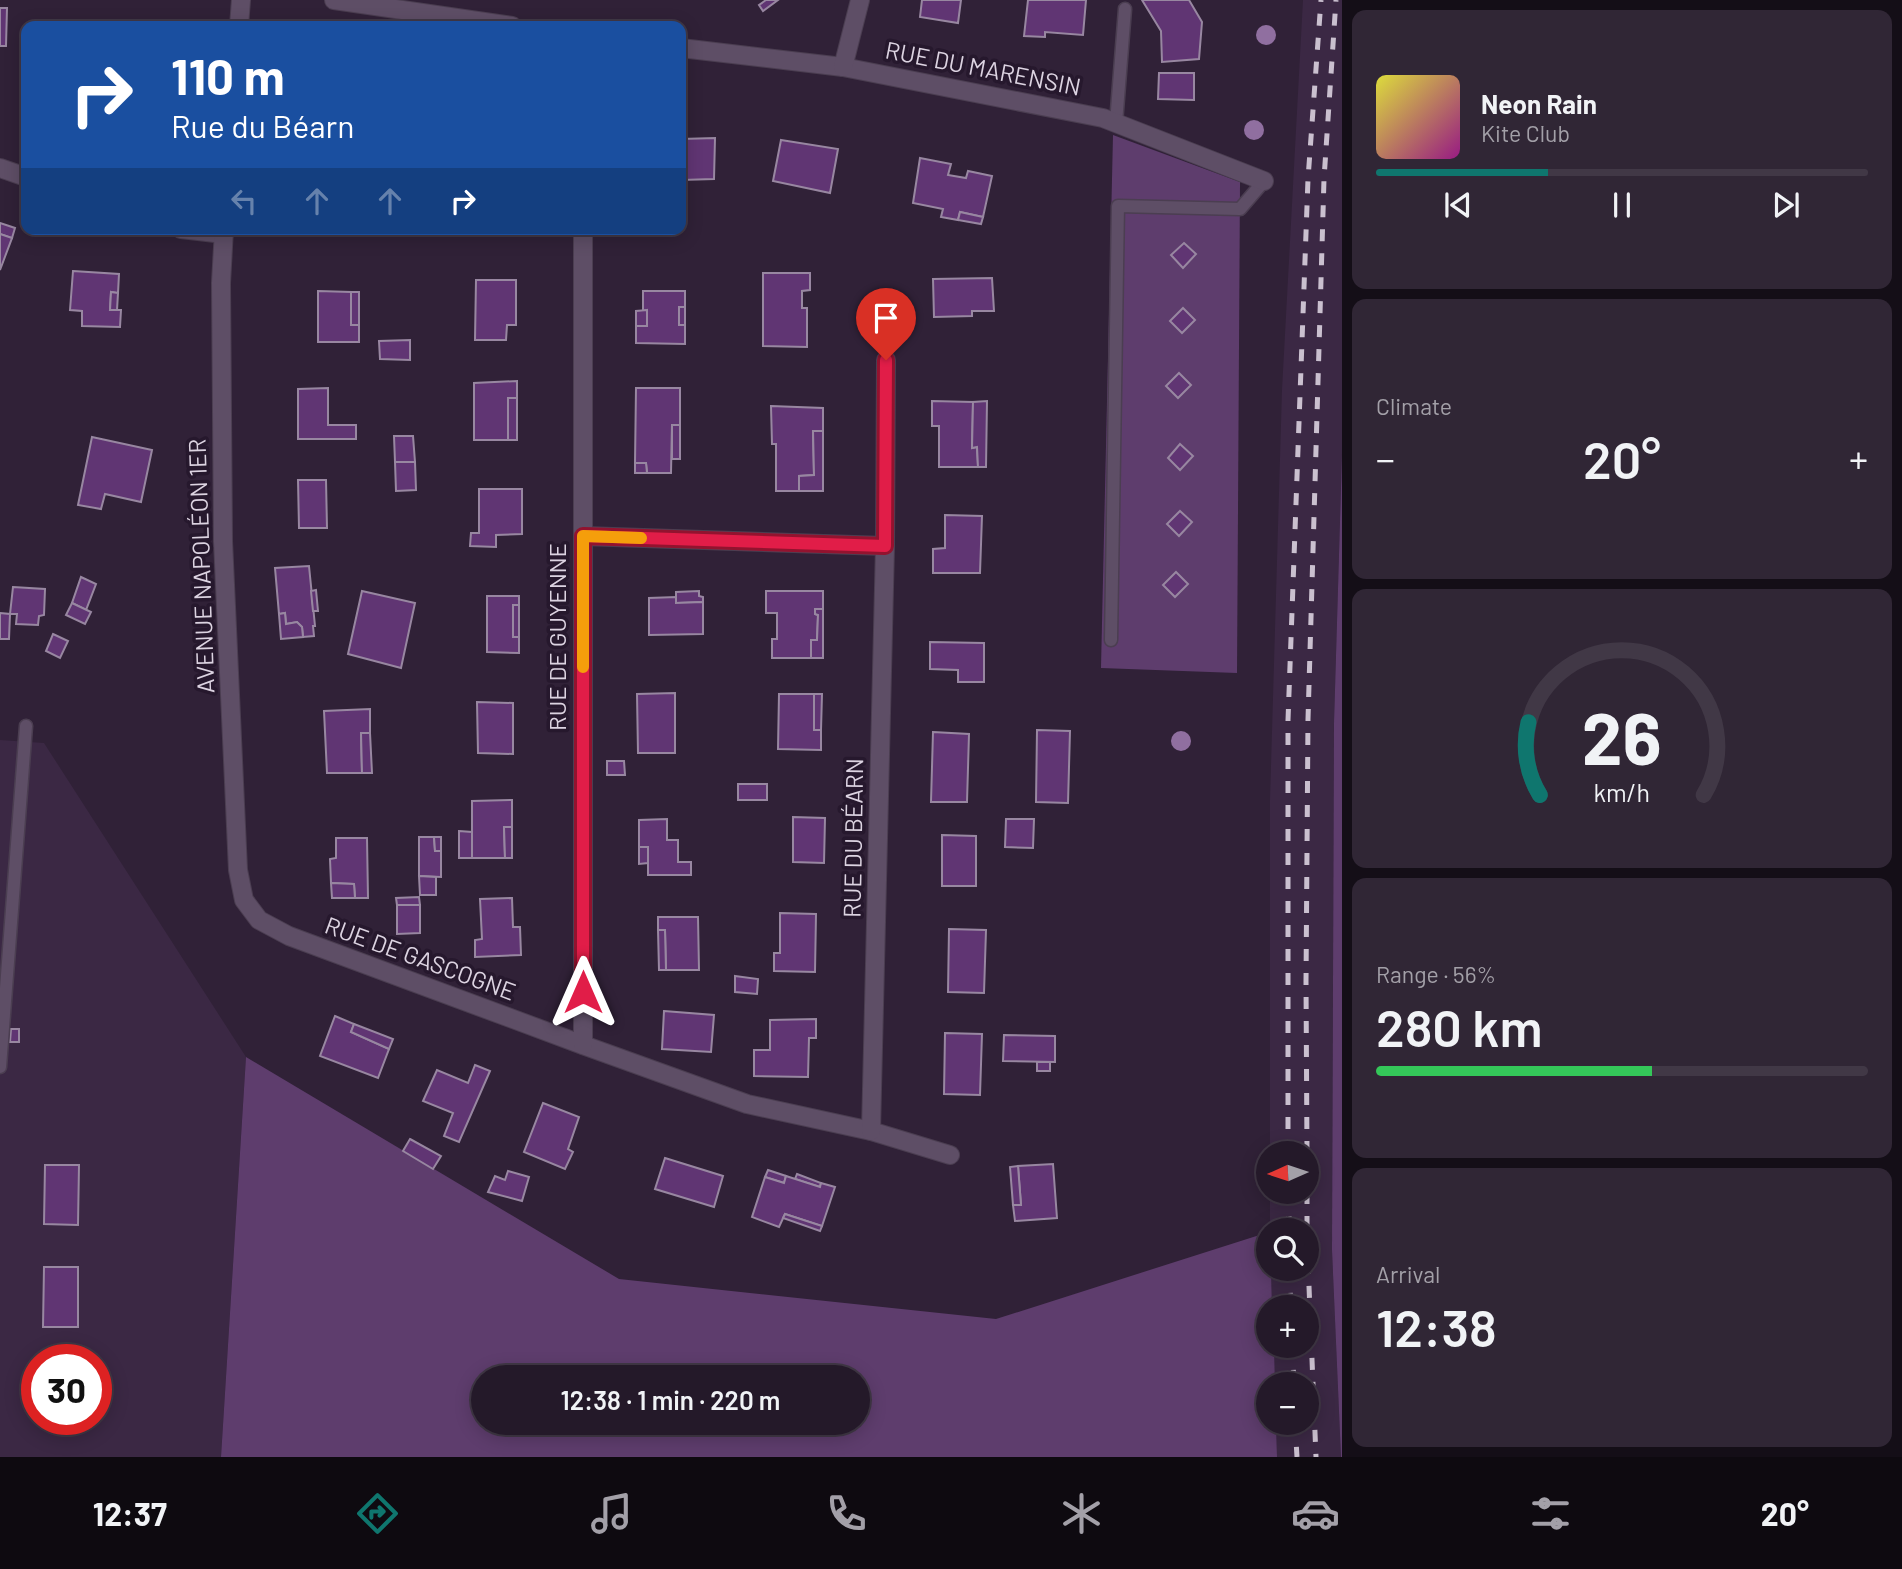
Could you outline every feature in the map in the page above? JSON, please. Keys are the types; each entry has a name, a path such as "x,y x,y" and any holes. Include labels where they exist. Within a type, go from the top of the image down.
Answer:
{"street":[{"path":"239,21 241,0"},
{"path":"334,0 478,21"},
{"path":"843,67 860,0"},
{"name":"RUE DU MARENSIN","path":"686,49 843,67 1103,118 1264,181"},
{"path":"0,169 21,175"},
{"name":"AVENUE NAPOLÉON 1ER","path":"224,235 221,283 223,541 239,870 244,900"},
{"name":"RUE DE GUYENNE","path":"583,235 583,1045"},
{"name":"RUE DU BÉARN","path":"871,1131 885,546 886,360"},
{"path":"583,536 885,546"},
{"name":"RUE DE GASCOGNE","path":"244,900 259,920 289,936 583,1045 747,1104 871,1131 950,1155"}],"lane":[{"path":"1116,123 1125,9"},
{"path":"1111,640 1118,206 1240,209 1264,181"},
{"path":"0,1067 26,726"},
{"path":"0,893 12,903"}],"shaded area":[{"path":"1303,0 1342,0 1342,454 1334,723 1332,1250 1341,1457 1277,1457 1276,1435 1319,1435 1319,1372 1275,1372 1274,1358 1319,1358 1319,1295 1272,1295 1271,1281 1319,1281 1319,1218 1270,1218 1270,1204 1320,1204 1320,1141 1270,1141 1270,800 1282,390"},
{"path":"1113,135 1240,182 1237,673 1101,668"},
{"path":"1342,454 1341,1457 1332,1250 1334,723"},
{"path":"0,740 44,743 246,1057 221,1457 0,1457"},
{"path":"246,1057 619,1279 996,1319 1256,1236 1256,1281 1271,1281 1272,1295 1256,1295 1256,1358 1274,1358 1275,1372 1256,1372 1256,1435 1276,1435 1277,1457 221,1457"}],"building":[{"path":"766,0 778,0 763,11 759,5"},
{"path":"922,0 961,0 958,23 920,17"},
{"path":"1028,0 1086,0 1083,35 1045,32 1045,37 1024,36"},
{"path":"1142,0 1189,0 1202,22 1199,59 1162,62 1161,31"},
{"path":"0,8 7,8 6,46 0,46"},
{"path":"1159,73 1194,73 1194,100 1158,99"},
{"path":"715,138 714,179 686,180 686,139"},
{"path":"781,140 838,149 830,193 773,181"},
{"path":"920,158 951,164 948,175 966,178 968,171 992,176 983,217 960,212 958,220 941,217 943,209 913,203"},
{"path":"960,212 983,217 981,224 958,220"},
{"path":"0,223 15,228 12,238 0,234"},
{"path":"0,234 12,238 0,270"},
{"path":"1184,243 1196,254 1183,268 1171,255"},
{"path":"73,271 119,274 118,293 111,292 110,310 121,310 120,327 82,326 82,311 70,310"},
{"path":"763,273 810,273 810,290 802,291 802,308 807,308 807,347 763,346"},
{"path":"992,278 994,311 972,311 972,316 934,317 933,279"},
{"path":"476,280 516,280 516,325 507,325 506,340 475,340"},
{"path":"318,291 351,292 351,325 359,325 359,342 318,342"},
{"path":"643,291 685,291 685,307 679,307 679,325 685,325 685,344 636,343 636,326 647,326 647,310 643,311"},
{"path":"111,292 118,293 117,310 110,310"},
{"path":"351,292 359,292 359,325 351,325"},
{"path":"679,307 685,307 685,325 679,325"},
{"path":"1183,308 1195,320 1182,333 1170,321"},
{"path":"647,310 647,326 636,326 636,311"},
{"path":"410,340 410,360 380,359 379,341"},
{"path":"1179,373 1191,385 1178,398 1166,386"},
{"path":"517,381 517,398 508,398 508,440 474,440 474,383"},
{"path":"328,388 328,425 356,425 356,439 298,439 298,389"},
{"path":"636,388 680,388 680,425 672,425 671,473 647,473 646,463 635,463"},
{"path":"508,398 517,398 517,440 508,440"},
{"path":"932,401 973,402 972,448 977,447 978,467 939,467 939,426 932,426"},
{"path":"987,401 986,467 978,467 977,447 972,448 973,402"},
{"path":"771,406 823,408 823,431 813,431 814,475 799,476 799,491 776,491 776,444 772,444"},
{"path":"672,425 680,425 680,459 672,459"},
{"path":"813,431 823,431 823,491 799,491 799,476 814,475"},
{"path":"394,436 413,436 415,462 395,462"},
{"path":"92,437 152,450 141,502 105,494 101,509 78,505"},
{"path":"1180,444 1193,456 1180,470 1168,458"},
{"path":"395,462 415,462 416,490 396,491"},
{"path":"635,463 646,463 647,473 635,473"},
{"path":"298,480 326,480 327,528 299,528"},
{"path":"479,489 522,489 522,534 496,535 496,547 470,546 471,533 479,533"},
{"path":"1180,511 1192,522 1179,536 1167,524"},
{"path":"945,515 982,516 980,573 933,573 933,549 945,548"},
{"path":"309,566 315,626 314,636 303,637 302,627 297,622 286,624 285,613 279,614 275,568"},
{"path":"1176,572 1188,584 1175,597 1163,585"},
{"path":"81,577 96,584 86,610 72,603"},
{"path":"13,587 45,589 44,615 39,616 38,625 16,624 17,614 10,614"},
{"path":"316,590 318,611 313,611 311,591"},
{"path":"362,591 415,603 401,668 348,654"},
{"path":"699,591 703,602 676,603 676,592"},
{"path":"766,591 823,591 823,609 815,609 815,614 818,615 817,640 811,640 811,658 772,658 772,639 777,639 777,613 766,613"},
{"path":"487,596 519,596 519,605 513,605 513,637 519,637 519,653 487,652"},
{"path":"676,597 676,603 703,602 703,634 649,635 649,598"},
{"path":"72,603 91,612 85,624 66,615"},
{"path":"513,605 519,605 519,637 513,637"},
{"path":"815,609 823,609 823,658 811,658 811,640 817,640 818,615 815,614"},
{"path":"0,613 10,614 9,639 0,639"},
{"path":"285,613 286,624 297,622 302,627 303,637 281,639 279,614"},
{"path":"53,634 68,641 60,658 46,651"},
{"path":"930,642 984,643 984,682 958,682 958,670 930,669"},
{"path":"675,693 675,753 638,753 637,694"},
{"path":"779,694 814,694 814,730 821,730 821,750 778,749"},
{"path":"814,694 822,694 821,730 814,730"},
{"path":"477,702 513,703 513,754 478,753"},
{"path":"370,709 370,733 361,733 362,773 327,773 324,711"},
{"path":"1037,730 1070,731 1068,803 1036,802"},
{"path":"933,732 969,734 967,802 931,802"},
{"path":"361,733 370,733 372,773 362,773"},
{"path":"607,761 624,761 625,775 607,775"},
{"path":"738,784 767,784 767,800 738,800"},
{"path":"512,800 512,827 504,827 505,858 472,858 472,801"},
{"path":"793,817 825,818 824,863 793,862"},
{"path":"667,819 667,840 678,840 678,862 691,862 691,875 648,875 648,847 639,847 639,820"},
{"path":"1006,819 1034,819 1033,848 1005,847"},
{"path":"504,827 512,827 512,858 505,858"},
{"path":"459,831 472,832 472,858 459,858"},
{"path":"942,835 976,836 976,886 942,886"},
{"path":"419,837 434,837 435,851 441,851 441,877 419,876"},
{"path":"434,837 441,837 441,851 435,851"},
{"path":"336,838 367,838 368,898 355,898 354,884 331,883 330,859 336,858"},
{"path":"639,847 648,847 648,863 639,864"},
{"path":"419,876 436,877 436,895 420,895"},
{"path":"331,883 354,884 355,898 332,898"},
{"path":"419,897 420,905 397,905 396,898"},
{"path":"512,898 513,927 520,927 521,955 475,957 475,940 482,939 480,899"},
{"path":"397,905 420,905 420,933 397,934"},
{"path":"780,913 816,914 815,972 774,971 774,953 780,953"},
{"path":"658,917 698,917 699,970 666,970 665,930 658,930"},
{"path":"949,929 986,930 984,993 948,992"},
{"path":"658,930 665,930 666,970 659,970"},
{"path":"735,976 758,979 757,994 735,992"},
{"path":"664,1011 714,1015 711,1052 662,1049"},
{"path":"335,1016 354,1024 351,1032 389,1049 378,1078 320,1056"},
{"path":"816,1019 816,1038 809,1038 808,1077 754,1076 754,1050 770,1050 770,1020"},
{"path":"354,1024 393,1039 389,1049 351,1032"},
{"path":"11,1029 19,1029 19,1042 10,1042"},
{"path":"945,1033 982,1034 980,1095 944,1094"},
{"path":"1004,1035 1055,1036 1055,1062 1003,1061"},
{"path":"1037,1062 1050,1062 1050,1071 1037,1071"},
{"path":"475,1065 490,1071 459,1142 444,1136 453,1113 423,1101 437,1070 468,1083"},
{"path":"543,1103 579,1117 568,1149 573,1152 565,1169 524,1152"},
{"path":"410,1139 441,1156 433,1169 403,1151"},
{"path":"665,1158 723,1176 714,1207 655,1189"},
{"path":"1053,1164 1057,1218 1015,1221 1013,1205 1021,1205 1018,1166"},
{"path":"45,1165 79,1165 78,1225 44,1224"},
{"path":"1018,1166 1021,1205 1013,1205 1010,1167"},
{"path":"768,1170 786,1176 784,1183 765,1177"},
{"path":"508,1171 529,1177 522,1201 488,1192 495,1176 505,1180"},
{"path":"797,1174 821,1183 820,1187 795,1179"},
{"path":"786,1176 820,1187 821,1183 835,1187 822,1226 785,1214 779,1227 752,1217 765,1177 784,1183"},
{"path":"785,1214 822,1226 820,1231 783,1218"},
{"path":"44,1267 78,1267 78,1327 43,1327"}],"railway":[{"path":"1288,1141 1288,720 1308,179 1321,0"},
{"path":"1307,1141 1308,719 1324,179 1336,0"},
{"path":"1289,1204 1289,1218"},
{"path":"1307,1204 1307,1218"},
{"path":"1290,1281 1290,1295"},
{"path":"1309,1281 1316,1457"},
{"path":"1293,1358 1293,1372"},
{"path":"1296,1435 1297,1457"}],"slow traffic":[{"path":"583,667 583,536 641,538"}],"route":[{"path":"583,992 583,536 885,546 886,360"}]}
